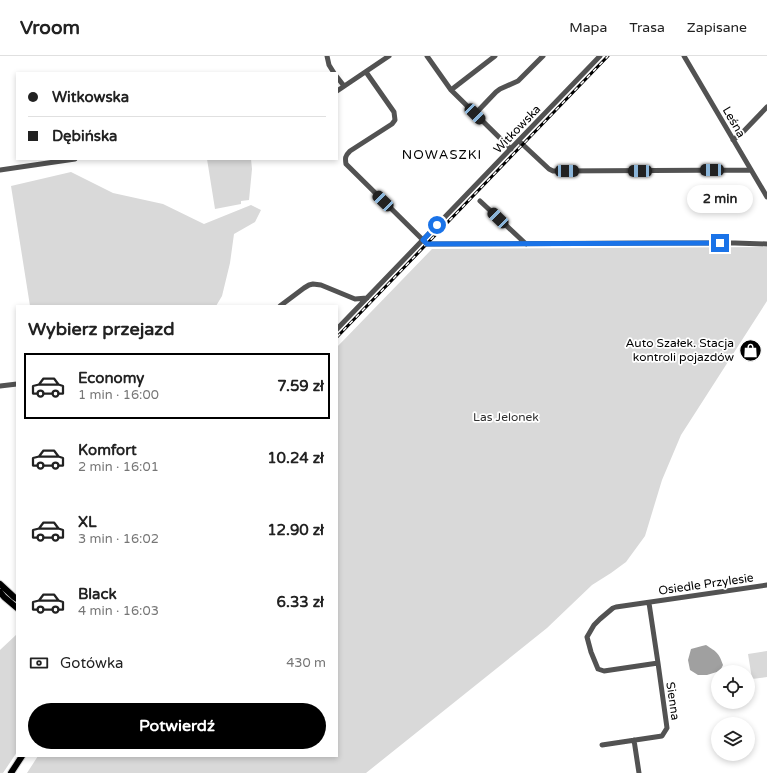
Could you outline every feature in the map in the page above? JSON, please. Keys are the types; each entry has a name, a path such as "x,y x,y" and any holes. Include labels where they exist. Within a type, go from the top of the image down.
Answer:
{"main road":[{"path":"0,584 16,598"},
{"path":"0,592 16,607"},
{"path":"11,773 21,757"}],"street":[{"path":"327,56 334,72"},
{"path":"338,90 389,56"},
{"path":"427,56 451,90 511,149"},
{"path":"451,90 495,56"},
{"path":"475,114 500,88 518,81 543,56"},
{"name":"Witkowska","path":"338,327 600,56"},
{"name":"Leśna","path":"684,56 767,197"},
{"path":"366,72 394,112 395,120 392,124 350,151 346,155 346,164 427,244 767,244"},
{"path":"338,78 344,86"},
{"path":"733,140 743,132 767,107"},
{"path":"519,140 549,169 553,170 751,170"},
{"path":"0,170 68,160"},
{"path":"480,201 526,244"},
{"path":"281,305 304,288 313,284 321,285 355,299 367,298"},
{"path":"0,386 16,384"},
{"name":"Osiedle Przylesie","path":"649,603 658,663 604,671 598,669 591,652 588,634 594,625 612,608 767,585"},
{"name":"Sienna","path":"602,745 662,736 667,728 658,663"},
{"path":"634,740 639,773"}],"green space":[{"path":"207,160 251,160 252,169 249,200 241,201 241,204 215,209"},
{"path":"71,172 113,193 163,204 204,224 251,205 261,210 255,222 234,234 230,263 222,296 217,305 30,305 11,186"},
{"name":"Las Jelonek","path":"767,247 767,301 681,435 662,480 645,536 626,562 592,585 547,628 366,773 27,773 37,757 338,757 338,346 432,249"},
{"path":"16,635 16,754 3,773 0,773 0,650"},
{"path":"767,651 767,677 755,679 755,665 750,665 748,654"}],"shaded area":[{"path":"706,645 717,653 723,665 711,665 711,674 698,675 690,670 688,660 691,649"}],"railway":[{"path":"338,336 608,56"}],"place":[{"name":"Auto Szałek. Stacja kontroli pojazdów","path":"750,350"}],"district":[{"name":"NOWASZKI","path":"442,155"}],"route":[{"path":"437,225 423,240 427,244 720,243"}]}
